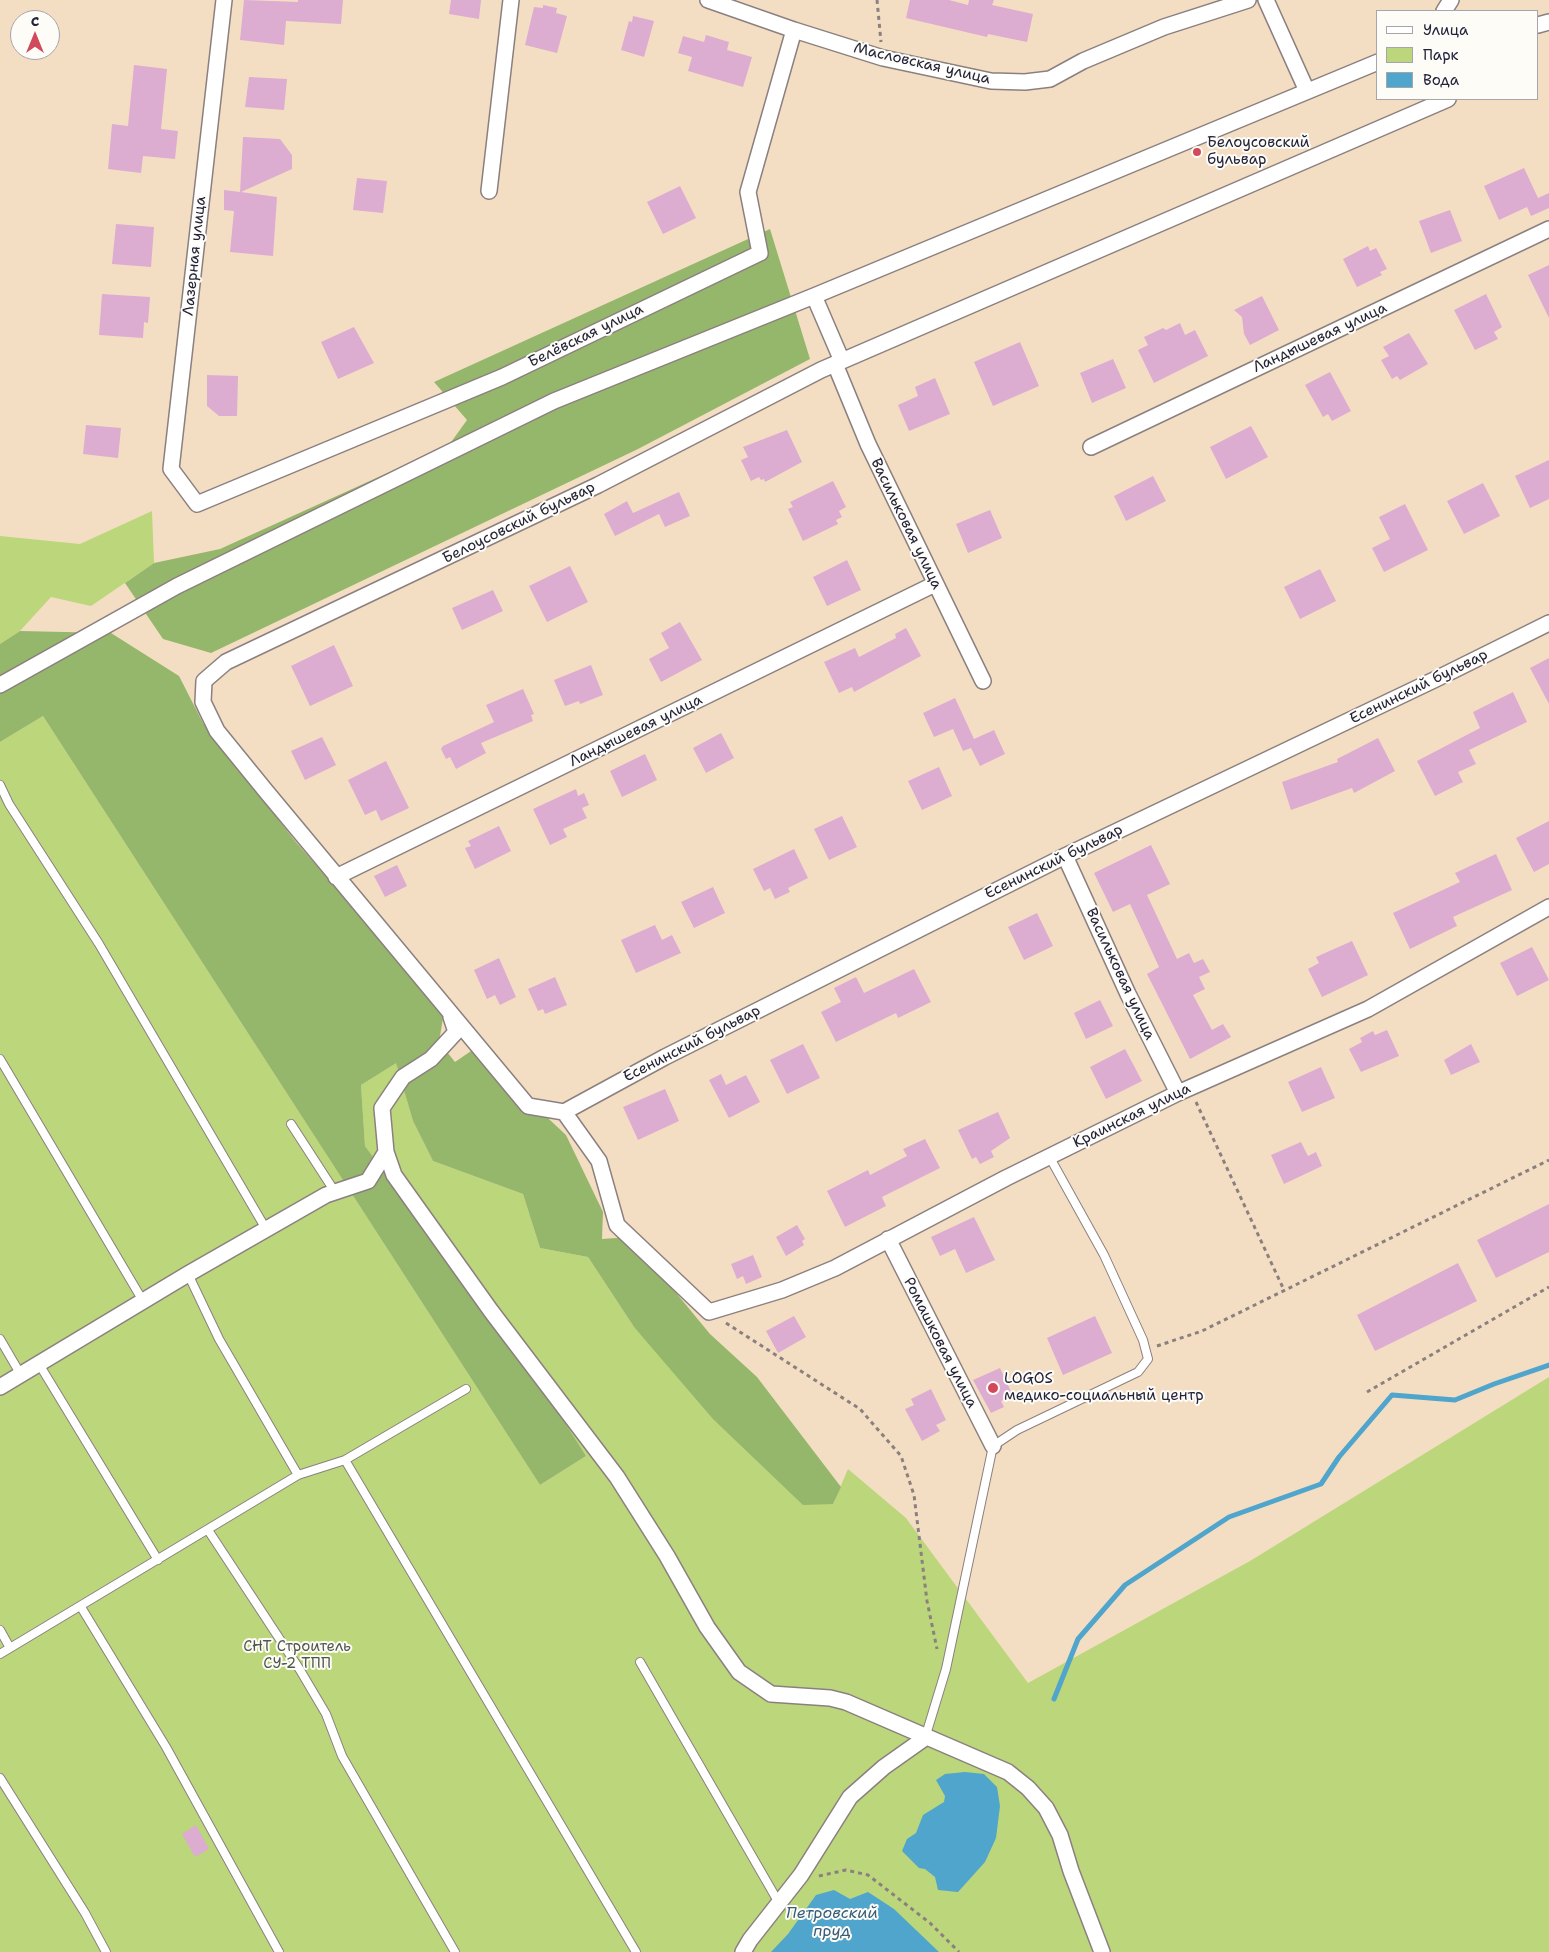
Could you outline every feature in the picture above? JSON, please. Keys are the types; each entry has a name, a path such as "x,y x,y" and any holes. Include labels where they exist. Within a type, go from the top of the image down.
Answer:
{"street":[{"name":"Лазерная улица","path":"197,504 171,469 224,0"},
{"path":"489,191 511,0"},
{"name":"Масловская улица","path":"708,0 883,58 991,80 1025,82 1050,79 1083,62 1164,27 1248,0"},
{"path":"1266,0 1307,91"},
{"name":"Белёвская улица","path":"197,504 502,377 760,253 748,192 794,30"},
{"path":"0,685 177,586 554,401 814,296 1376,63"},
{"name":"Белоусовский бульвар","path":"336,877 217,731 203,702 204,681 226,662 598,485 839,363 1446,100"},
{"name":"Ландышевая улица","path":"1091,447 1549,229"},
{"name":"Васильковая улица","path":"814,296 868,444 982,681"},
{"name":"Ландышевая улица","path":"336,877 935,584"},
{"name":"Есенинский бульвар","path":"564,1112 665,1057 1065,856 1549,623"},
{"name":"Васильковая улица","path":"1065,856 1128,994 1183,1090"},
{"path":"336,877 528,1106 564,1112 599,1161 617,1225 709,1312"},
{"name":"Краинская улица","path":"709,1312 782,1290 835,1268 1050,1156 1183,1090 1368,1009 1549,907"},
{"path":"449,1012 456,1032 431,1059 403,1077 382,1108 386,1152 394,1174 497,1319 617,1478 668,1556 706,1627 739,1672 771,1694 839,1700 869,1711 925,1738 1008,1772 1028,1788 1046,1808 1060,1835 1071,1871 1102,1952"},
{"path":"0,1387 188,1274 266,1230 335,1192 368,1181 386,1152"},
{"name":"Ромашковая улица","path":"888,1239 993,1446"},
{"path":"743,1952 750,1940 780,1904 850,1797 884,1766 925,1738"}],"lane":[{"path":"0,785 9,804 99,944 266,1230"},
{"path":"0,1059 143,1301"},
{"path":"290,1124 335,1192"},
{"path":"925,1738 946,1669 993,1446 1017,1430 1138,1372 1147,1362 1147,1350 1104,1255 1050,1156"},
{"path":"188,1274 219,1339 298,1475"},
{"path":"0,1339 21,1375"},
{"path":"39,1364 158,1560"},
{"path":"0,1654 298,1475 346,1460 466,1389"},
{"path":"346,1460 636,1952"},
{"path":"208,1530 300,1670 326,1714 342,1756 455,1952"},
{"path":"81,1607 166,1747 279,1952"},
{"path":"0,1630 10,1648"},
{"path":"640,1662 780,1904"},
{"path":"0,1778 85,1913 106,1952"}],"path":[{"path":"877,0 883,58"},
{"path":"1183,1090 1284,1290"},
{"path":"1147,1350 1202,1331 1549,1160"},
{"path":"1367,1392 1549,1287"},
{"path":"709,1312 860,1409 901,1456 914,1495 927,1601 934,1629 938,1658"},
{"path":"800,1875 825,1876 846,1870 868,1875 930,1923 959,1952"}],"green space":[{"path":"770,229 810,359 638,449 211,653 163,639 125,583 154,563 220,549 449,445 467,420 434,382"},
{"path":"152,511 154,563 91,606 51,597 20,631 0,644 0,536 80,544"},
{"path":"20,631 111,633 179,676 203,723 295,841 444,1012 439,1042 455,1062 474,1049 566,1135 603,1212 602,1239 630,1237 710,1334 757,1377 841,1487 833,1504 803,1505 713,1419 634,1327 588,1257 540,1248 523,1194 433,1161 413,1121 396,1063 361,1085 365,1146 549,1398 586,1456 540,1485 43,716 0,742 0,644"},
{"name":"СНТ Строитель СУ-2 ТПП","path":"43,716 540,1485 586,1456 365,1146 361,1085 396,1062 413,1121 433,1161 523,1194 540,1248 588,1257 634,1327 833,1504 848,1469 906,1518 1028,1683 1250,1561 1549,1377 1549,1952 0,1952 0,742"}],"water":[{"path":"965,1772 984,1774 997,1787 1000,1806 996,1838 985,1862 958,1892 938,1890 935,1877 925,1869 919,1868 902,1851 907,1839 916,1833 923,1815 944,1802 945,1796 936,1780 945,1774"},
{"name":"Петровский пруд","path":"834,1890 850,1899 868,1892 894,1909 939,1952 771,1952 788,1934 816,1895"}],"building":[{"path":"244,0 298,2 298,0 343,0 341,24 286,21 284,45 240,40"},
{"path":"451,0 481,0 479,19 449,14"},
{"path":"910,0 949,0 968,5 969,0 994,0 992,5 1033,14 1027,42 988,34 987,37 906,18"},
{"path":"543,5 557,8 556,13 567,16 557,53 525,45 534,7 543,8"},
{"path":"633,16 654,21 644,57 621,50 629,21 632,22"},
{"path":"706,35 729,42 727,50 752,57 743,87 688,71 692,57 678,53 683,36 704,42"},
{"path":"134,65 167,69 161,129 178,131 175,159 143,156 141,173 108,169 112,124 128,126"},
{"path":"249,77 287,79 284,110 245,107"},
{"path":"243,137 280,139 292,155 292,169 241,192 277,197 273,256 230,252 234,211 224,210 224,190 240,192"},
{"path":"1524,168 1538,198 1549,193 1549,208 1531,216 1527,207 1499,220 1484,186"},
{"path":"357,178 387,181 383,213 353,210"},
{"path":"680,186 696,218 663,234 647,202"},
{"path":"1450,210 1462,241 1431,253 1419,221"},
{"path":"116,224 154,227 151,267 112,264"},
{"path":"1368,246 1370,251 1376,248 1387,269 1380,272 1382,275 1357,287 1343,259"},
{"path":"1549,265 1549,318 1528,275"},
{"path":"102,294 150,297 148,323 144,322 143,338 99,335"},
{"path":"1486,294 1502,327 1494,332 1498,339 1475,350 1454,310"},
{"path":"1262,296 1279,330 1250,345 1244,334 1242,317 1234,310"},
{"path":"1180,323 1185,335 1195,330 1208,356 1154,383 1138,350 1148,345 1144,337 1163,328 1166,330"},
{"path":"354,327 374,363 338,379 321,342"},
{"path":"1409,333 1428,364 1400,380 1397,376 1392,379 1381,360 1389,356 1383,347"},
{"path":"1020,342 1039,386 993,406 974,362"},
{"path":"1113,359 1126,388 1092,403 1080,373"},
{"path":"1330,372 1351,411 1332,421 1328,414 1323,417 1305,385"},
{"path":"207,375 238,376 237,416 219,416 207,406"},
{"path":"935,378 950,414 909,431 898,405 918,396 915,387"},
{"path":"86,425 121,428 118,458 83,454"},
{"path":"1251,426 1268,457 1226,479 1210,447"},
{"path":"787,430 802,462 765,482 764,479 761,480 759,477 751,481 741,460 748,457 743,447"},
{"path":"1549,460 1549,499 1530,508 1515,476"},
{"path":"1153,476 1166,501 1126,521 1114,496"},
{"path":"833,481 846,507 839,511 842,517 836,520 838,524 803,541 788,509 793,507 790,502"},
{"path":"1483,483 1500,516 1464,534 1447,501"},
{"path":"679,492 690,516 665,527 659,514 615,536 604,514 627,501 633,513"},
{"path":"1405,504 1428,550 1384,572 1372,548 1390,539 1379,517"},
{"path":"990,510 1002,538 968,553 956,524"},
{"path":"847,560 861,590 827,606 813,577"},
{"path":"570,566 588,602 547,622 529,586"},
{"path":"1320,569 1336,601 1300,619 1284,587"},
{"path":"493,590 503,611 462,630 452,608"},
{"path":"680,622 702,660 661,682 649,659 669,648 661,633"},
{"path":"906,628 921,656 854,692 852,687 839,693 824,662 855,648 859,657 896,638 895,634"},
{"path":"334,645 353,686 310,706 291,666"},
{"path":"1549,658 1549,704 1530,668"},
{"path":"591,665 603,695 580,704 579,701 565,706 554,680"},
{"path":"523,689 534,714 531,715 533,721 481,743 486,753 456,769 450,757 446,759 441,749 443,746 494,722 486,705"},
{"path":"1513,692 1527,722 1469,750 1476,764 1458,772 1463,782 1435,796 1417,761 1480,728 1473,712"},
{"path":"955,698 974,739 994,730 1005,754 980,766 971,748 963,751 953,729 934,737 923,713"},
{"path":"721,733 734,758 706,773 693,748"},
{"path":"322,737 336,765 305,780 291,751"},
{"path":"1378,738 1395,771 1354,793 1352,788 1291,810 1282,782 1338,762 1337,759"},
{"path":"645,754 657,780 622,797 610,771"},
{"path":"386,761 409,808 381,821 376,810 365,815 348,780"},
{"path":"939,767 952,796 922,810 908,781"},
{"path":"576,789 578,796 584,793 589,805 582,808 587,818 563,829 567,837 550,845 533,809"},
{"path":"842,816 857,847 829,860 814,829"},
{"path":"1549,821 1549,864 1534,872 1516,838"},
{"path":"499,826 511,851 475,869 465,848 471,846 468,841"},
{"path":"1151,845 1170,884 1147,895 1177,959 1189,953 1194,963 1203,959 1210,972 1199,977 1205,989 1193,995 1212,1030 1223,1024 1231,1037 1190,1059 1147,974 1159,967 1130,904 1113,912 1094,873"},
{"path":"794,849 808,878 788,888 790,892 775,899 770,888 764,891 753,869"},
{"path":"1496,854 1512,890 1453,917 1457,926 1410,949 1393,913 1460,882 1455,873"},
{"path":"397,865 407,886 385,897 374,876"},
{"path":"713,887 725,913 694,928 681,902"},
{"path":"1037,913 1053,946 1024,960 1008,927"},
{"path":"655,925 662,940 672,935 681,953 636,973 621,940"},
{"path":"1352,941 1368,975 1322,997 1308,969 1319,963 1316,957"},
{"path":"1532,947 1549,980 1517,996 1500,963"},
{"path":"499,958 516,997 500,1005 495,995 487,999 474,970"},
{"path":"914,969 931,1002 898,1018 896,1013 836,1042 821,1012 841,1002 834,988 856,977 864,993"},
{"path":"555,977 567,1005 545,1014 543,1009 538,1011 528,989"},
{"path":"1100,1000 1113,1026 1086,1039 1074,1013"},
{"path":"1387,1030 1399,1056 1361,1072 1349,1049 1362,1042 1360,1038 1373,1031 1375,1035"},
{"path":"803,1044 820,1078 787,1094 770,1060"},
{"path":"1471,1044 1480,1062 1451,1075 1444,1060"},
{"path":"1125,1049 1142,1081 1106,1099 1090,1067"},
{"path":"1321,1067 1335,1098 1302,1112 1288,1082"},
{"path":"721,1074 726,1085 746,1075 760,1102 729,1118 709,1080"},
{"path":"665,1089 679,1121 638,1140 623,1107"},
{"path":"998,1112 1010,1138 991,1151 994,1157 980,1164 976,1157 972,1159 958,1130"},
{"path":"925,1139 940,1168 882,1197 886,1206 845,1227 827,1191 868,1170 870,1175 907,1156 903,1149"},
{"path":"1301,1142 1308,1156 1316,1152 1322,1166 1284,1184 1271,1155"},
{"path":"1549,1204 1549,1252 1496,1278 1477,1240"},
{"path":"974,1217 995,1260 966,1273 955,1249 940,1256 931,1237"},
{"path":"797,1225 805,1239 802,1241 804,1245 786,1256 776,1237"},
{"path":"753,1255 762,1277 746,1284 743,1276 737,1279 731,1264"},
{"path":"1458,1263 1477,1301 1375,1351 1357,1315"},
{"path":"794,1316 806,1337 778,1353 766,1331"},
{"path":"1095,1316 1112,1353 1063,1375 1047,1338"},
{"name":"LOGOS медико-социальный центр","path":"1000,1368 1013,1396 1001,1401 1004,1407 991,1413 973,1380"},
{"path":"931,1389 946,1420 936,1425 940,1431 922,1441 905,1409 914,1405 911,1399"},
{"path":"196,1825 209,1849 195,1857 182,1834"}],"waterway":[{"path":"1054,1699 1078,1639 1125,1585 1229,1517 1321,1484 1339,1457 1392,1395 1455,1400 1549,1365"}],"place":[{"name":"Белоусовский бульвар","path":"1197,152"},
{"name":"LOGOS медико-социальный центр","path":"993,1388"}]}
